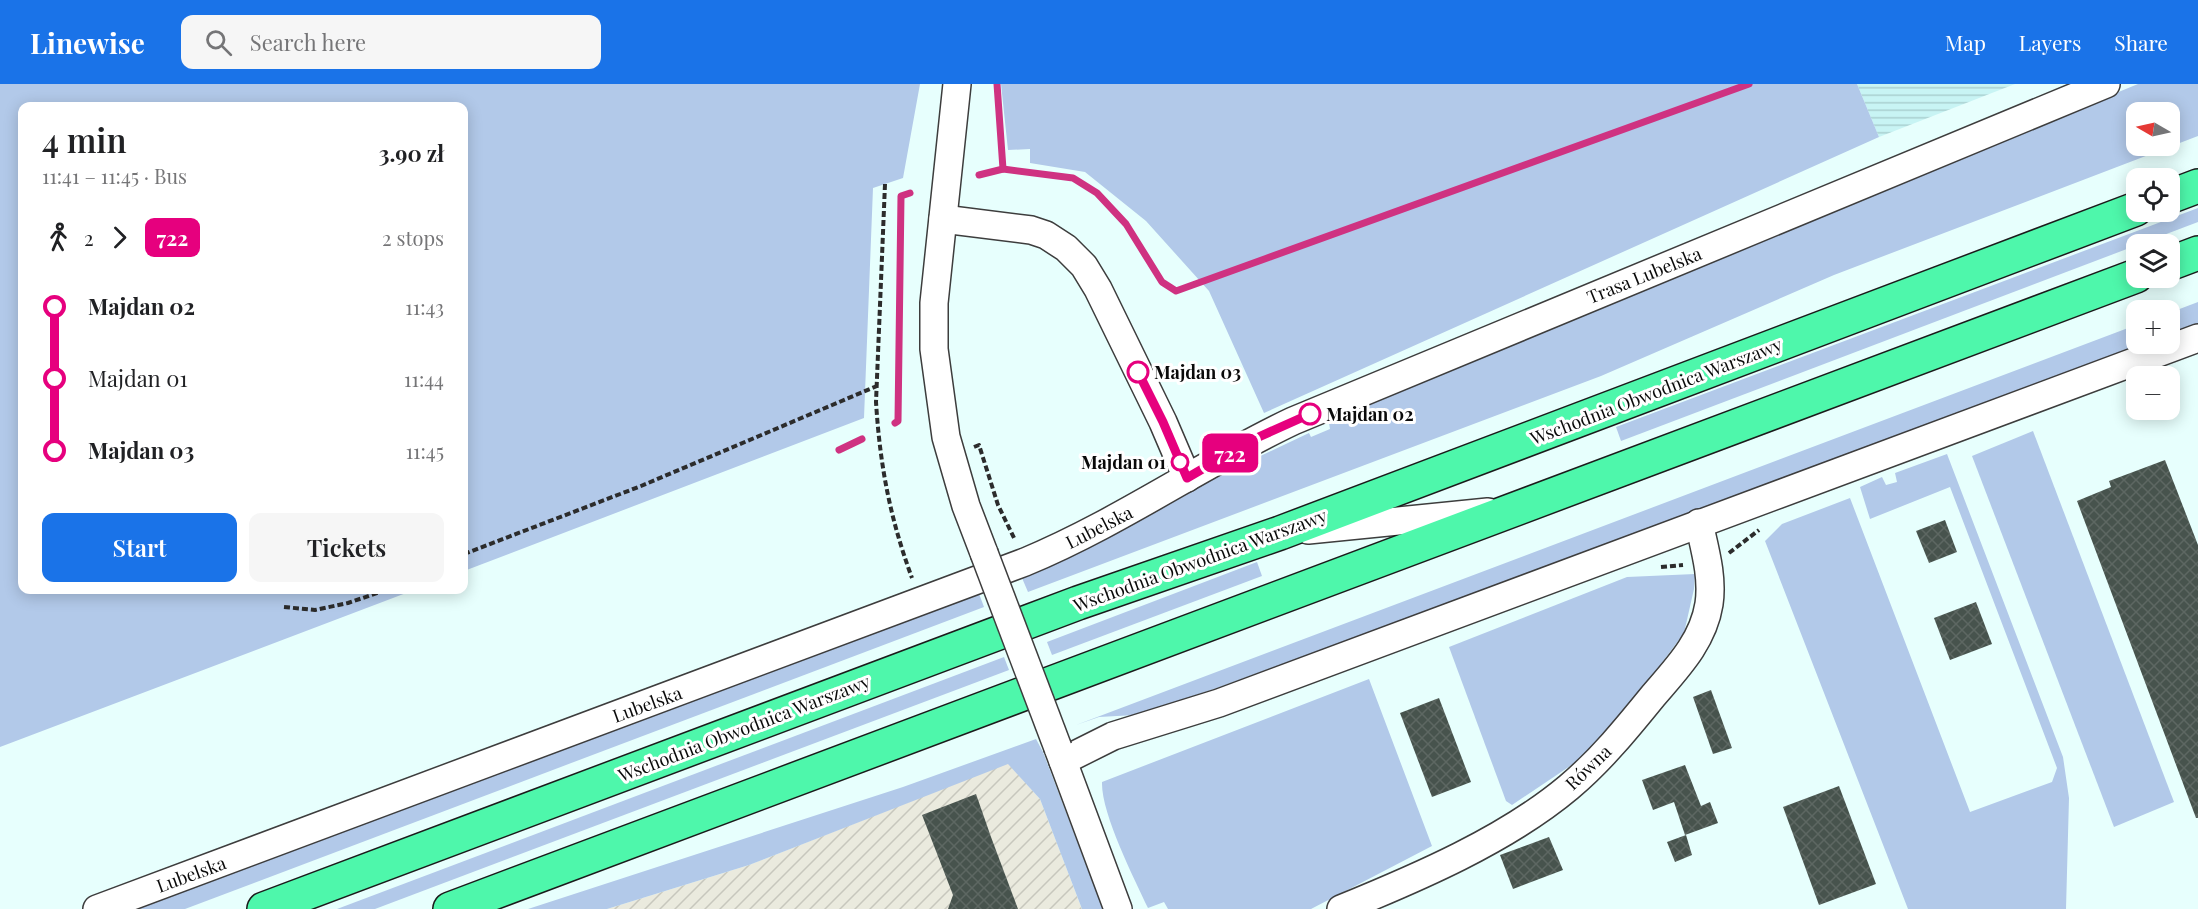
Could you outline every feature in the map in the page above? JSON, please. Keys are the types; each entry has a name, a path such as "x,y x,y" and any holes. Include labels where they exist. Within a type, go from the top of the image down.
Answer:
{"highway":[{"path":"2180,193 2198,186"},
{"name":"Wschodnia Obwodnica Warszawy","path":"264,909 1078,603 1280,533 2126,213"},
{"path":"2180,260 2198,253"},
{"path":"450,909 2126,280"}],"street":[{"path":"957,84 934,303 934,349 946,436 954,468 984,553 1118,909"},
{"name":"Trasa Lubelska","path":"1187,478 1252,440 1293,421 2106,84"},
{"path":"943,219 1031,230 1046,235 1066,248 1084,266 1098,289 1163,422 1187,478"},
{"path":"1060,755 1230,699 2198,338"},
{"name":"Lubelska","path":"97,909 1048,553 1138,507 1187,478"},
{"path":"1280,533 1520,508"},
{"name":"Równa","path":"1341,909 1467,853 1530,815 1586,771 1624,731 1686,658 1704,623 1710,585 1699,524"}],"path":[{"path":"885,184 877,386 878,436 894,528 921,602"},
{"path":"468,552 641,486 877,386"},
{"path":"966,448 979,445 998,505 1017,546"},
{"path":"1653,567 1708,564"},
{"path":"284,607 315,610 348,603 374,594"}],"shaded area":[{"path":"0,84 920,84 903,178 873,188 864,418 468,569 468,102 18,102 18,594 403,594 0,747"},
{"path":"1001,84 1857,84 1879,137 1264,413 1209,291 1146,221 1085,172 1030,163 1030,149 1008,150"},
{"path":"1857,84 2015,84 1879,137"},
{"path":"2138,84 2198,84 2198,136 2180,143 2180,102 2126,102 2126,156 2146,156 1834,275 1601,376 1028,592 1022,578 1108,537 1251,453 1254,459 1309,433 1311,437 1330,429 1329,423 1362,410 1360,404"},
{"path":"2198,208 2198,222 2166,234 2129,234 2161,222 2180,222 2180,215"},
{"path":"2126,235 2126,249 1621,441 1616,427"},
{"path":"2198,302 2198,327 2180,333 2180,309"},
{"path":"2126,329 2126,352 1214,689 1135,715 1099,717 1076,725"},
{"path":"2033,431 2174,802 2114,827 1972,456"},
{"path":"1947,454 2063,757 2069,798 2066,909 1908,909 1765,541 1782,524 1850,498 1970,812 2052,782 2057,768 1950,487 1870,519 1860,487 1882,477 1886,485 1897,482 1895,473"},
{"path":"1257,562 1262,576 1052,655 1047,642"},
{"path":"1695,574 1684,633 1633,702 1579,760 1512,805 1506,801 1449,647 1627,577"},
{"path":"978,591 984,607 185,909 131,909"},
{"path":"1004,657 1009,670 375,909 337,909"},
{"path":"1369,679 1432,846 1311,909 1168,909 1164,902 1148,908 1112,828 1102,782"},
{"path":"1036,739 1103,909 1082,909 1040,799 1008,764 749,865 607,909 528,909 903,787"},
{"path":"1008,763 1040,799 1082,909 607,909 749,865"}],"building":[{"path":"2165,460 2198,545 2198,818 2196,818 2077,501 2111,487 2109,481"},
{"path":"1945,520 1957,552 1929,563 1916,531"},
{"path":"1976,602 1992,644 1950,660 1934,618"},
{"path":"1711,690 1732,748 1713,754 1693,697"},
{"path":"1439,698 1471,782 1432,797 1400,713"},
{"path":"1685,765 1701,806 1710,802 1718,823 1685,835 1674,802 1653,810 1642,780"},
{"path":"1839,786 1876,884 1819,905 1783,807"},
{"path":"976,794 1018,909 948,909 953,895 922,815"},
{"path":"1686,835 1692,855 1675,862 1667,842"},
{"path":"1549,837 1563,870 1513,889 1500,855"}],"waterway":[{"path":"979,175 1003,169 997,84"},
{"path":"1003,169 1073,178 1097,193 1126,224 1162,282 1176,291 1749,84"},
{"path":"895,423 898,421 901,196 910,193"},
{"path":"839,450 862,439"}],"bus line":[{"name":"722","path":"1138,372 1187,478 1252,440 1310,414"}],"place":[{"name":"Majdan 03","path":"1138,372"},
{"name":"Majdan 02","path":"1310,414"},
{"name":"Majdan 01","path":"1180,462"}]}
